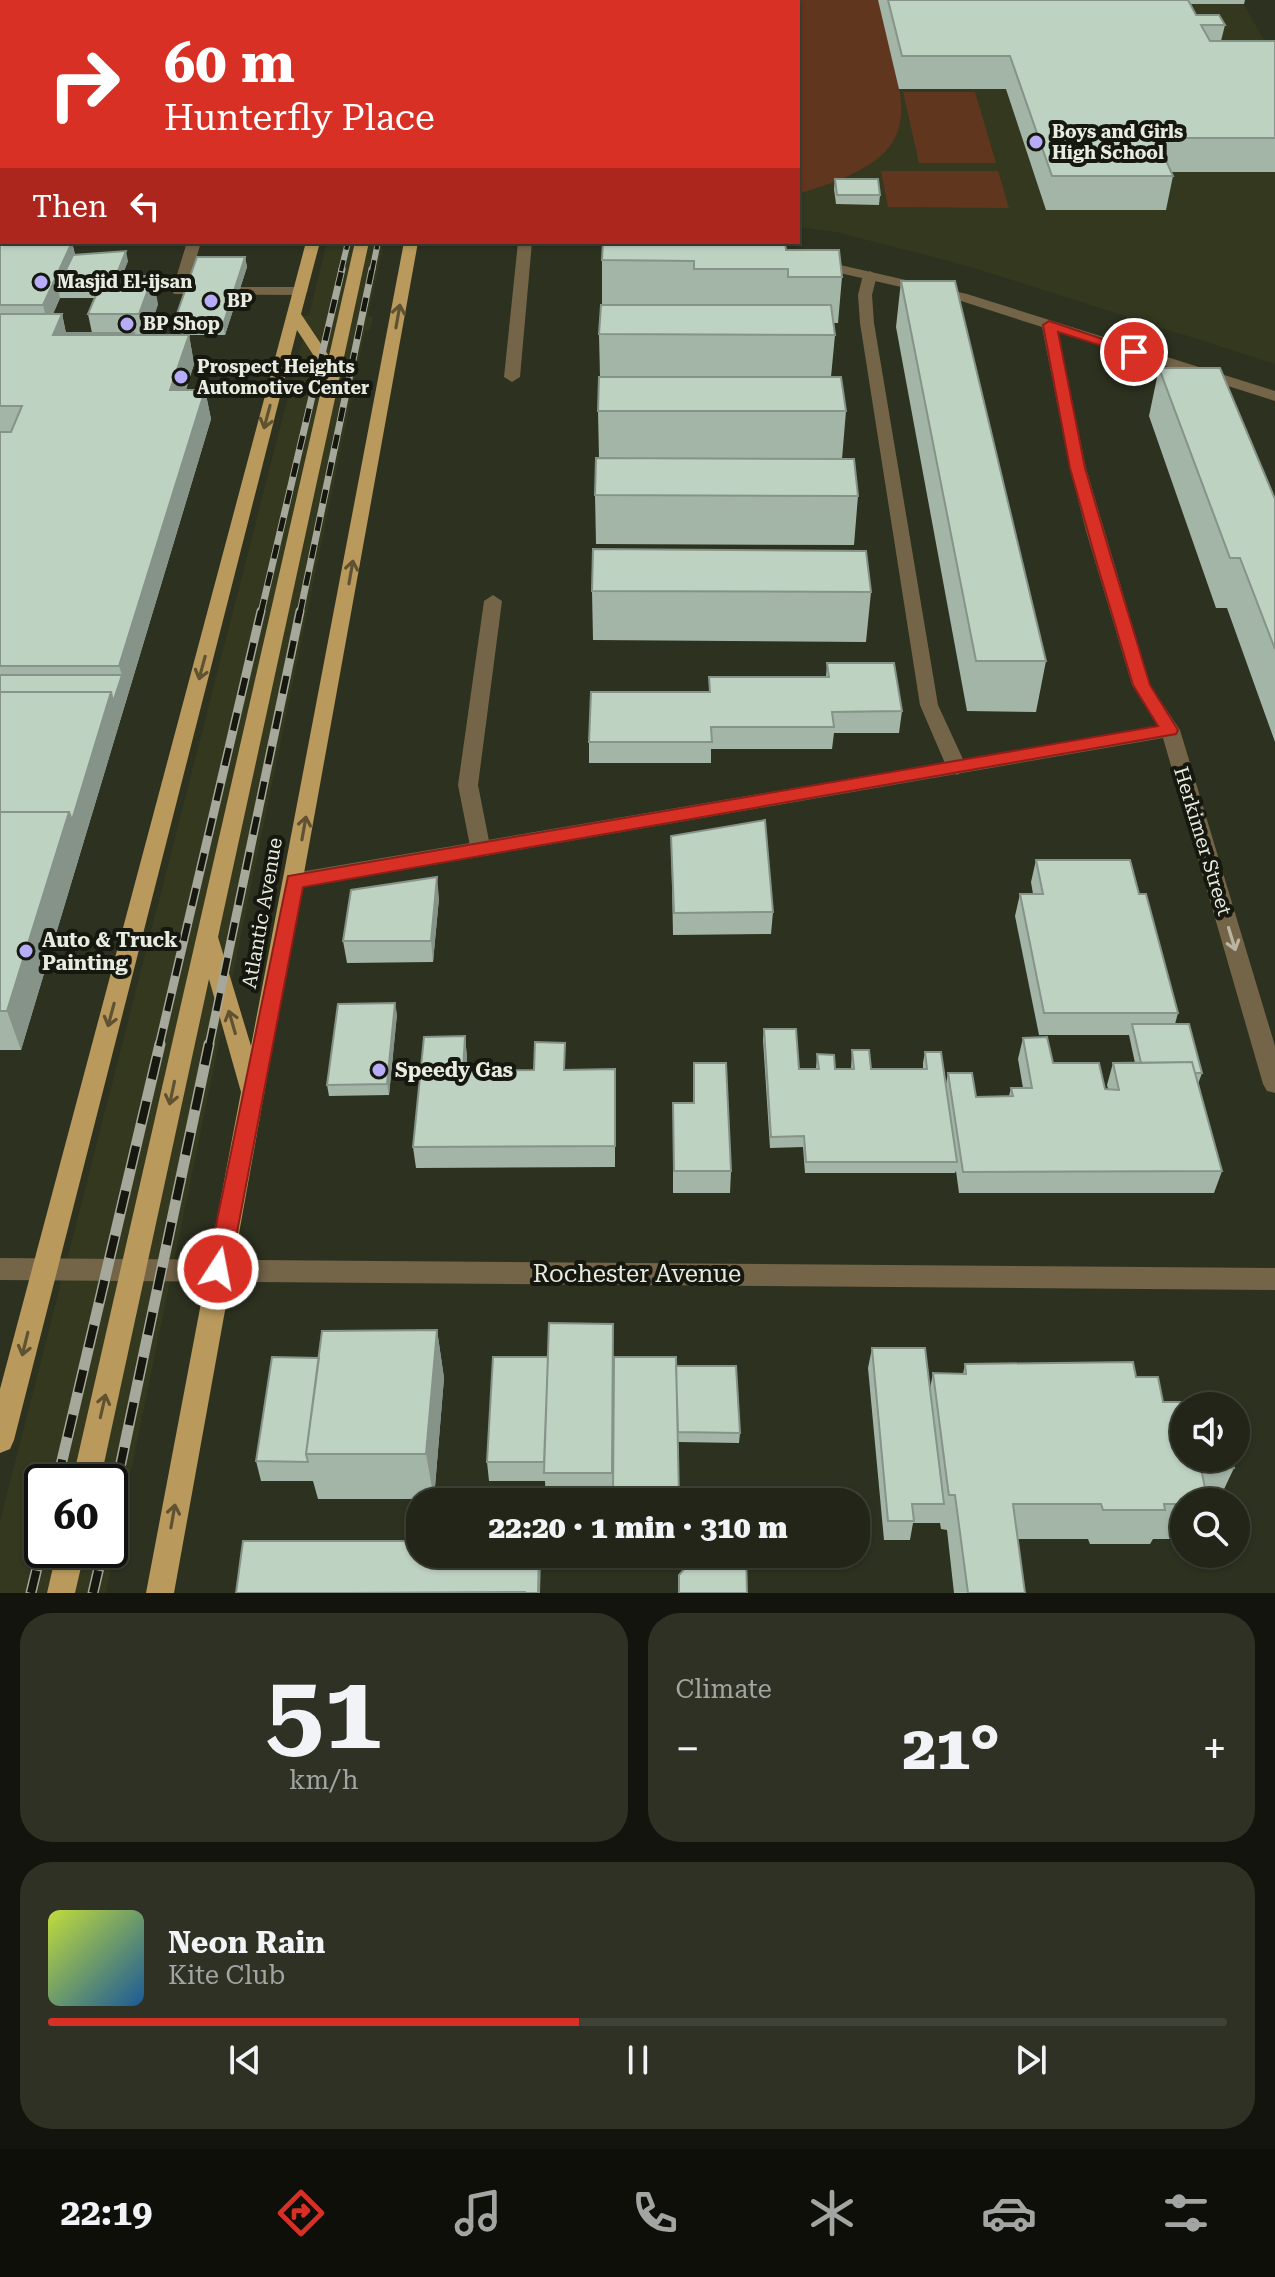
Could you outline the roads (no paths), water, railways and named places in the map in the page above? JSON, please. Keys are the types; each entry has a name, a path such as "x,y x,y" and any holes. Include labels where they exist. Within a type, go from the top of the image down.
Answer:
{"main road":[{"path":"0,1440 313,244"},
{"path":"90,1464 362,244"},
{"name":"Atlantic Avenue","path":"160,1593 411,244"},
{"path":"294,314 334,375"},
{"path":"207,935 254,1097"},
{"path":"61,1593 67,1568"}],"street":[{"path":"193,244 179,291 301,291"},
{"path":"512,377 525,244"},
{"path":"793,259 962,297 1275,396"},
{"path":"870,275 865,295 867,323 929,705 957,768"},
{"name":"Herkimer Street","path":"1049,325 1078,468 1095,531 1141,685 1170,730 1275,1084"},
{"path":"481,851 468,785 493,601"},
{"path":"294,881 1170,730"},
{"name":"Rochester Avenue","path":"0,1269 1275,1279"}],"railway":[{"path":"341,271 348,244"},
{"path":"372,271 378,244"},
{"path":"261,613 342,269"},
{"path":"300,613 372,269"},
{"path":"159,1046 261,611"},
{"path":"209,1046 300,611"},
{"path":"61,1464 160,1044"},
{"path":"121,1464 209,1044"},
{"path":"31,1593 37,1568"},
{"path":"93,1593 99,1568"}],"place":[{"name":"Boys and Girls High School","path":"1036,142"},
{"name":"Masjid El-ijsan","path":"41,282"},
{"name":"BP","path":"211,301"},
{"name":"BP Shop","path":"127,324"},
{"name":"Prospect Heights Automotive Center","path":"181,377"},
{"name":"Auto & Truck Painting","path":"26,951"},
{"name":"Speedy Gas","path":"379,1070"}]}
